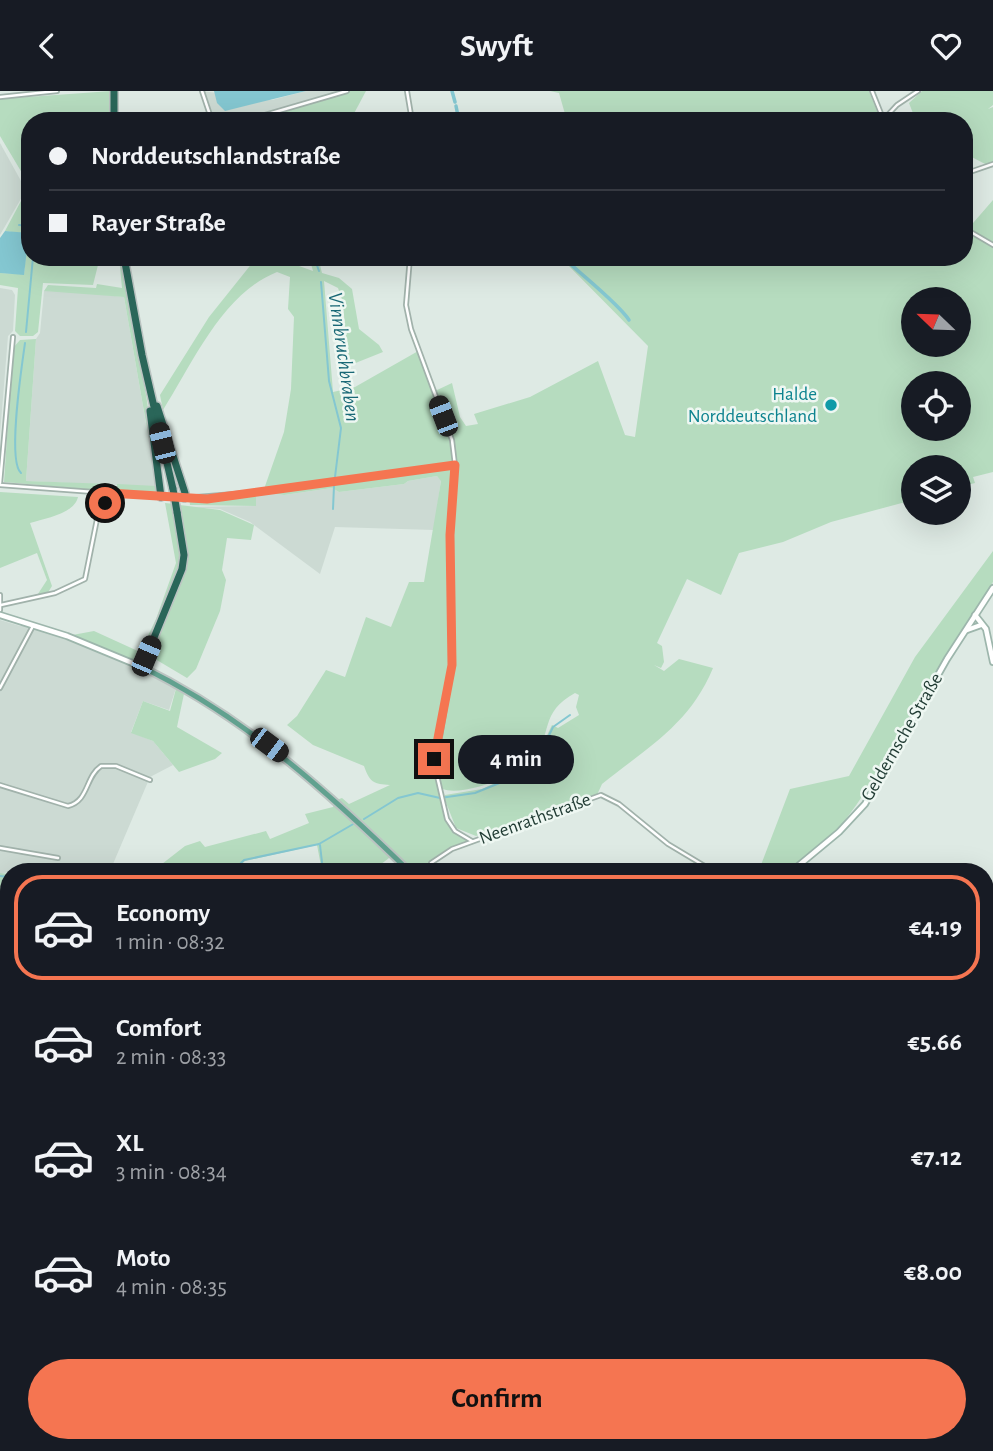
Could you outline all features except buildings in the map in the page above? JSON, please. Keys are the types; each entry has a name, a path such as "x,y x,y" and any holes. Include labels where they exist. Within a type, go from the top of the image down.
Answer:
{"highway":[{"path":"114,91 114,112"},
{"path":"126,266 148,386 173,489 184,555 183,569 142,667"},
{"path":"148,386 161,497"},
{"path":"148,386 168,438 185,493 184,498"}],"main road":[{"name":"Geldernsche Straße","path":"802,863 839,832 865,804 963,632 993,588"},
{"path":"0,613 101,649 142,667 247,728 313,780 401,863"},
{"path":"974,617 986,629"},
{"path":"974,617 986,629 993,662"},
{"path":"963,632 981,625"}],"street":[{"path":"0,97 57,91"},
{"path":"202,91 209,112"},
{"path":"275,112 347,91"},
{"path":"407,91 410,112"},
{"path":"872,91 881,112"},
{"path":"891,112 918,91"},
{"path":"973,171 993,164"},
{"path":"973,233 993,245"},
{"path":"409,266 406,305 411,329 452,440 455,465 450,535 452,665 434,759 451,825 472,841"},
{"path":"13,337 1,447 0,485 207,499 455,465"},
{"path":"1,605 55,593 85,579 98,515 109,493"},
{"path":"0,595 0,613"},
{"path":"0,688 33,625"},
{"path":"0,785 68,806 82,798 93,774 101,766 111,765 150,780"},
{"name":"Neenrathstraße","path":"430,863 472,841 606,795 668,844 700,863"},
{"path":"0,848 58,859"}],"shaded area":[{"path":"202,91 272,100 306,91 347,91 275,112 209,112"},
{"path":"0,143 21,181 21,199 0,235"},
{"path":"0,288 12,290 15,295 13,331 8,336 0,434"},
{"path":"60,290 124,297 157,487 26,481 36,339 40,333 44,291"},
{"path":"437,476 441,480 434,530 335,527 320,574 250,522 220,509 187,507 256,506 256,493 284,495 332,488 339,492 404,484"},
{"path":"0,620 20,626 33,625 101,649 177,685 169,710 143,701 131,732 153,741 173,765 150,777 113,863 0,863"}],"green space":[{"path":"111,91 111,112 21,112 21,171 0,136 0,99"},
{"path":"347,91 366,91 355,112 275,112"},
{"path":"550,91 869,91 877,112 564,112 559,93"},
{"path":"922,91 993,91 993,105 988,109 993,107 993,163 987,165 973,158 973,112 912,112 909,103"},
{"path":"993,200 993,472 973,477 975,483 971,484 971,455 901,455 901,503 831,522 783,542 739,553 721,595 687,579 657,643 662,646 664,662 661,668 654,665 664,671 679,659 713,668 704,688 680,720 602,784 597,795 476,836 456,828 445,800 445,795 482,789 532,766 552,725 558,728 579,715 576,707 579,695 575,693 556,708 539,750 526,766 504,778 463,790 443,789 438,776 450,821 455,828 472,841 452,849 430,863 401,863 393,855 382,863 320,863 317,845 243,863 163,863 185,846 200,841 205,847 266,831 270,839 309,823 305,814 333,807 336,800 342,798 349,804 390,785 373,781 364,766 313,745 287,725 297,716 326,670 345,677 366,617 391,627 409,582 424,582 441,481 437,476 404,484 339,492 332,488 284,495 263,492 284,432 291,389 294,317 288,309 290,277 277,272 240,296 225,313 198,351 163,410 160,395 209,317 250,266 299,266 313,271 312,266 320,266 322,273 339,278 352,289 359,329 379,345 383,352 348,366 343,302 338,288 324,281 333,392 355,387 420,350 435,391 452,383 460,417 466,426 478,424 474,414 530,397 598,361 625,435 635,437 648,346 569,266 973,266 973,223"},
{"path":"21,201 21,233 5,231"},
{"path":"25,266 98,266 93,285 43,283 38,332 33,336 20,336 15,331 18,288 0,285 0,273 24,274"},
{"path":"120,266 124,266 147,401 158,485 157,492 152,494 117,490 117,484 157,486 124,297 44,291 48,285 96,288 97,284 122,288"},
{"path":"36,339 26,481 111,484 109,491 4,482 13,348 20,340"},
{"path":"250,490 256,493 256,506 190,505 189,497"},
{"path":"0,492 78,497 71,508 30,523 52,586 47,594 36,597 47,580 37,553 0,568"},
{"path":"165,503 175,504 173,513 181,554 179,569 142,667 67,636 94,631 140,652 156,619 176,563"},
{"path":"180,505 220,510 254,525 251,540 227,538 222,570 226,580 220,611 196,669 187,678 150,656 187,566"},
{"path":"993,551 993,582 849,815 828,840 806,859 798,863 762,863 790,789 849,776 915,657"},
{"path":"177,685 185,689 177,727 222,753 215,759 179,772 153,741 131,733 143,701 170,711"}],"water":[{"path":"214,91 306,91 225,111 217,103"},
{"path":"5,231 21,232 21,266 25,266 24,275 0,273 0,238"}],"waterway":[{"path":"452,91 455,102"},
{"path":"456,106 457,112"},
{"path":"26,332 32,266"},
{"name":"Vinnbruchbraben","path":"317,266 319,271"},
{"path":"573,266 629,320"},
{"name":"Vinnbruchbraben","path":"321,282 329,381 341,428 335,477"},
{"path":"21,473 17,465 15,432 25,343"},
{"name":"Vinnbruchbraben","path":"333,509 334,486"},
{"path":"364,819 398,798 418,793 440,798 475,793 502,782 535,765 553,727 570,715"},
{"path":"241,863 244,860 319,844 355,823"},
{"path":"320,845 322,863"}],"place":[{"name":"Halde Norddeutschland","path":"831,405"}],"route":[{"path":"105,503 109,493 207,499 455,465 450,535 452,665 434,759"}]}
